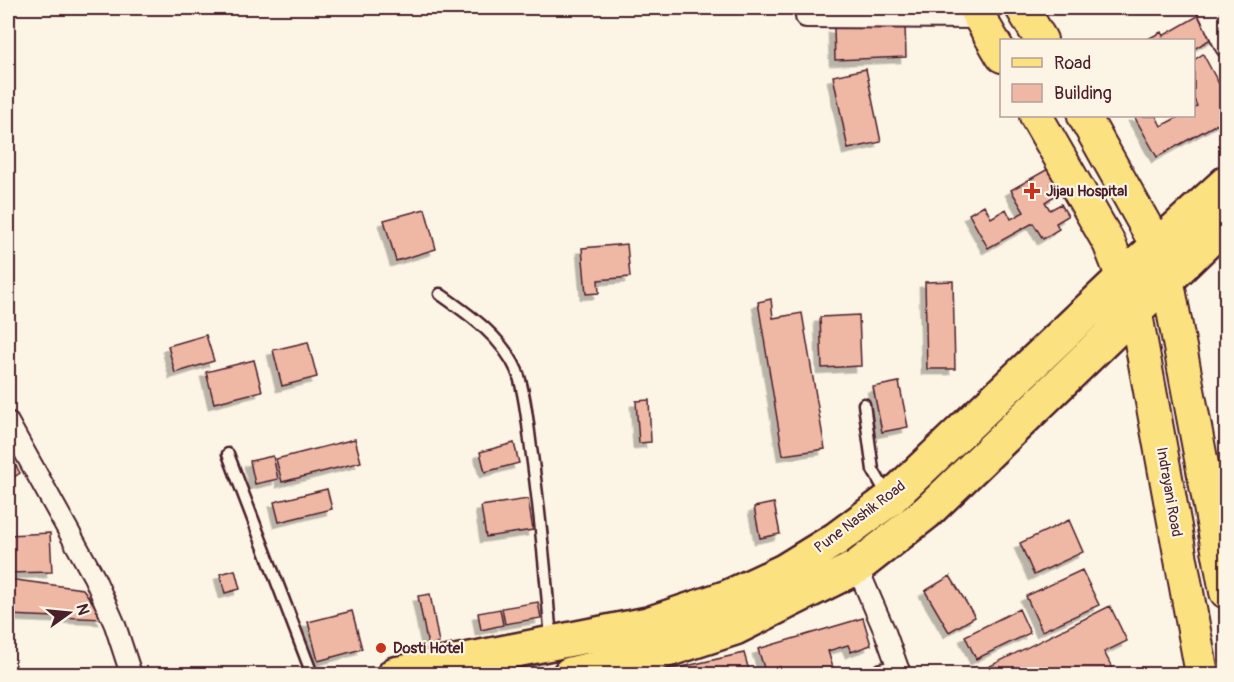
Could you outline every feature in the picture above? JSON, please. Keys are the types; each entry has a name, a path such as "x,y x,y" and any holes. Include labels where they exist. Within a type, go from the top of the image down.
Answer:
{"highway":[{"name":"Pune Nashik Road","path":"395,675 648,624 728,597 784,571 836,539 890,499 1123,277 1227,183"},
{"path":"570,675 656,654 735,628 857,567 927,512 1167,278 1227,223"}],"main road":[{"path":"1022,8 1040,39"},
{"path":"977,13 1000,53"},
{"name":"Indrayani Road","path":"1037,117 1109,243 1136,309 1202,675"},
{"path":"1085,117 1157,246 1167,278 1227,592"}],"street":[{"path":"1207,8 1227,47"},
{"path":"806,17 977,13"},
{"path":"8,422 94,577 116,625 131,675"},
{"path":"857,567 885,632 894,673"}],"lane":[{"path":"440,294 479,322 502,347 517,372 526,416 542,527 552,643"},
{"path":"864,404 873,470 890,499"},
{"path":"228,454 312,675"}],"building":[{"path":"1203,13 1216,36 1195,48 1195,39 1148,39 1161,32 1163,36"},
{"path":"905,25 906,57 835,60 834,28"},
{"path":"1203,54 1226,97 1226,119 1157,157 1135,117 1156,117 1161,126 1178,117 1195,117 1197,106 1195,59"},
{"path":"866,69 881,142 848,149 833,76"},
{"path":"1055,165 1062,177 1050,184 1056,195 1045,202 1050,210 1061,204 1068,216 1056,223 1059,229 1043,239 1033,223 988,248 969,214 984,205 991,218 1006,209 1011,219 1024,212 1011,190"},
{"path":"425,209 436,249 396,261 384,220"},
{"path":"627,244 630,277 598,280 599,293 586,294 582,248"},
{"path":"953,281 955,369 927,369 925,282"},
{"path":"771,299 773,318 802,313 825,449 783,455 758,302"},
{"path":"859,315 861,366 822,368 820,317"},
{"path":"206,335 214,361 175,373 168,346"},
{"path":"308,342 317,377 282,386 273,350"},
{"path":"254,360 262,391 214,403 206,372"},
{"path":"899,382 908,427 882,432 873,387"},
{"path":"649,400 651,442 639,443 636,401"},
{"path":"355,439 361,462 282,482 276,459"},
{"path":"514,443 519,463 485,472 480,452"},
{"path":"8,452 20,473 8,481"},
{"path":"273,456 278,479 255,484 250,461"},
{"path":"327,489 332,509 279,522 274,502"},
{"path":"528,499 533,530 486,537 481,506"},
{"path":"774,503 780,534 760,538 754,507"},
{"path":"1069,520 1083,552 1034,575 1020,543"},
{"path":"50,533 52,572 8,573 8,535"},
{"path":"235,570 240,589 225,593 220,574"},
{"path":"1082,570 1099,605 1042,631 1026,596"},
{"path":"950,576 975,617 949,632 925,591"},
{"path":"8,579 83,589 104,619 8,615"},
{"path":"430,594 439,643 428,646 418,596"},
{"path":"538,602 541,618 505,624 502,608"},
{"path":"1110,606 1127,641 1104,652 1113,669 1102,674 984,674 982,670"},
{"path":"500,609 503,625 481,630 478,613"},
{"path":"1019,609 1030,633 976,659 965,636"},
{"path":"352,611 362,649 318,661 308,622"},
{"path":"863,618 871,645 851,652 848,645 828,651 834,671 823,674 782,674 780,667 765,671 758,649"},
{"path":"744,653 750,674 651,674"},
{"path":"978,667 981,674 960,674"}],"place":[{"name":"Jijau Hospital","path":"1032,191"},
{"name":"Dosti Hotel","path":"381,648"}]}
